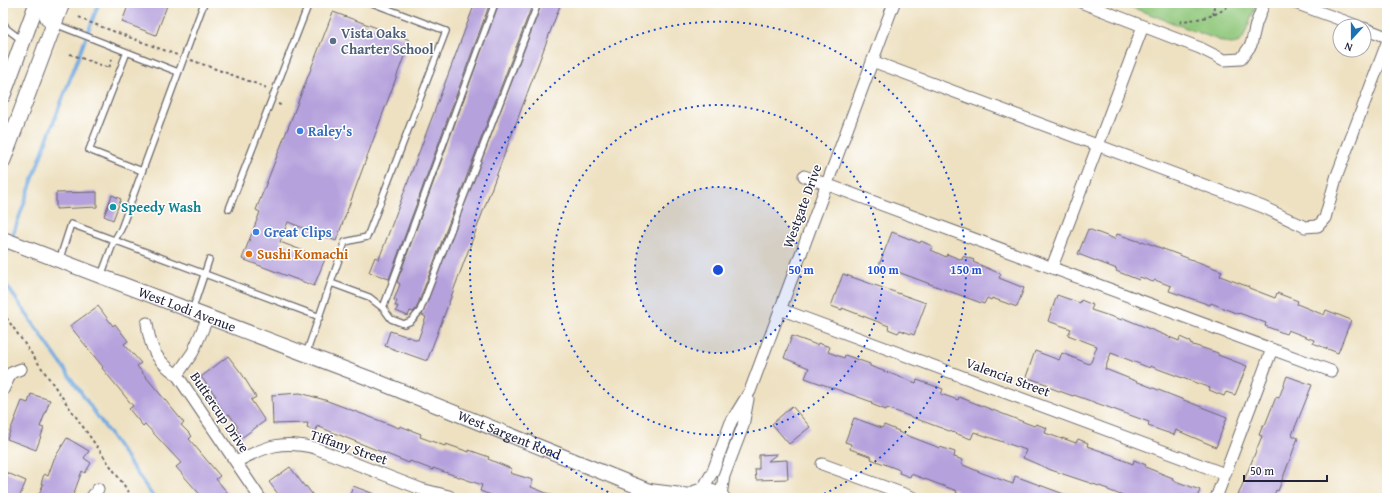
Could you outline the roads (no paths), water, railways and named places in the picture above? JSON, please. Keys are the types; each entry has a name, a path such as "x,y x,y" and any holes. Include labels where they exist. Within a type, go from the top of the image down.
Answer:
{"main road":[{"path":"3,95 37,3"},
{"path":"48,3 46,15 54,24"},
{"path":"3,160 62,3"}],"street":[{"name":"Westgate Drive","path":"722,497 724,476 743,426 750,391 894,3"},
{"path":"1083,3 1200,48 1224,60 1241,59 1251,45 1256,24 1264,3"},
{"path":"1295,3 1336,18"},
{"path":"1052,267 1099,146 1143,26"},
{"path":"1372,31 1387,37"},
{"path":"872,61 1263,207 1305,227 1318,226 1325,218 1336,178 1387,44"},
{"path":"804,176 1331,371"},
{"name":"West Lodi Avenue","path":"3,239 371,379"},
{"name":"Valencia Street","path":"780,309 1225,474"},
{"path":"177,375 193,352 208,317"},
{"name":"Buttercup Drive","path":"147,323 152,349 164,366 177,375 260,498"},
{"path":"1216,498 1272,349"},
{"path":"3,390 11,373 21,369"},
{"name":"West Sargent Road","path":"371,379 654,495 694,495 709,490 722,497"},
{"name":"Westgate Drive","path":"694,495 713,472 731,422 750,391"},
{"name":"Tiffany Street","path":"236,462 259,450 278,445 292,444 304,446 315,448 421,489 449,496 451,498"},
{"path":"822,464 915,498"},
{"path":"91,498 98,489"}],"lane":[{"path":"101,276 114,241 121,229 204,3"},
{"path":"229,209 309,3"},
{"path":"306,354 345,242 367,237 446,31 372,3"},
{"path":"383,308 495,3"},
{"path":"331,283 369,297 383,308 392,319 404,324 411,321 420,311 538,3"},
{"path":"3,22 7,29 23,41"},
{"path":"54,24 178,72"},
{"path":"126,52 89,150 142,171"},
{"path":"59,260 71,224 320,317"},
{"path":"192,311 209,260"}],"waterway":[{"path":"11,240 46,142 99,3"},
{"path":"3,263 9,245"},
{"path":"3,280 154,498"}],"place":[{"name":"Vista Oaks Charter School","path":"333,41"},
{"name":"Raley's","path":"300,131"},
{"name":"Speedy Wash","path":"113,207"},
{"name":"Great Clips","path":"256,232"},
{"name":"Sushi Komachi","path":"249,254"}]}
